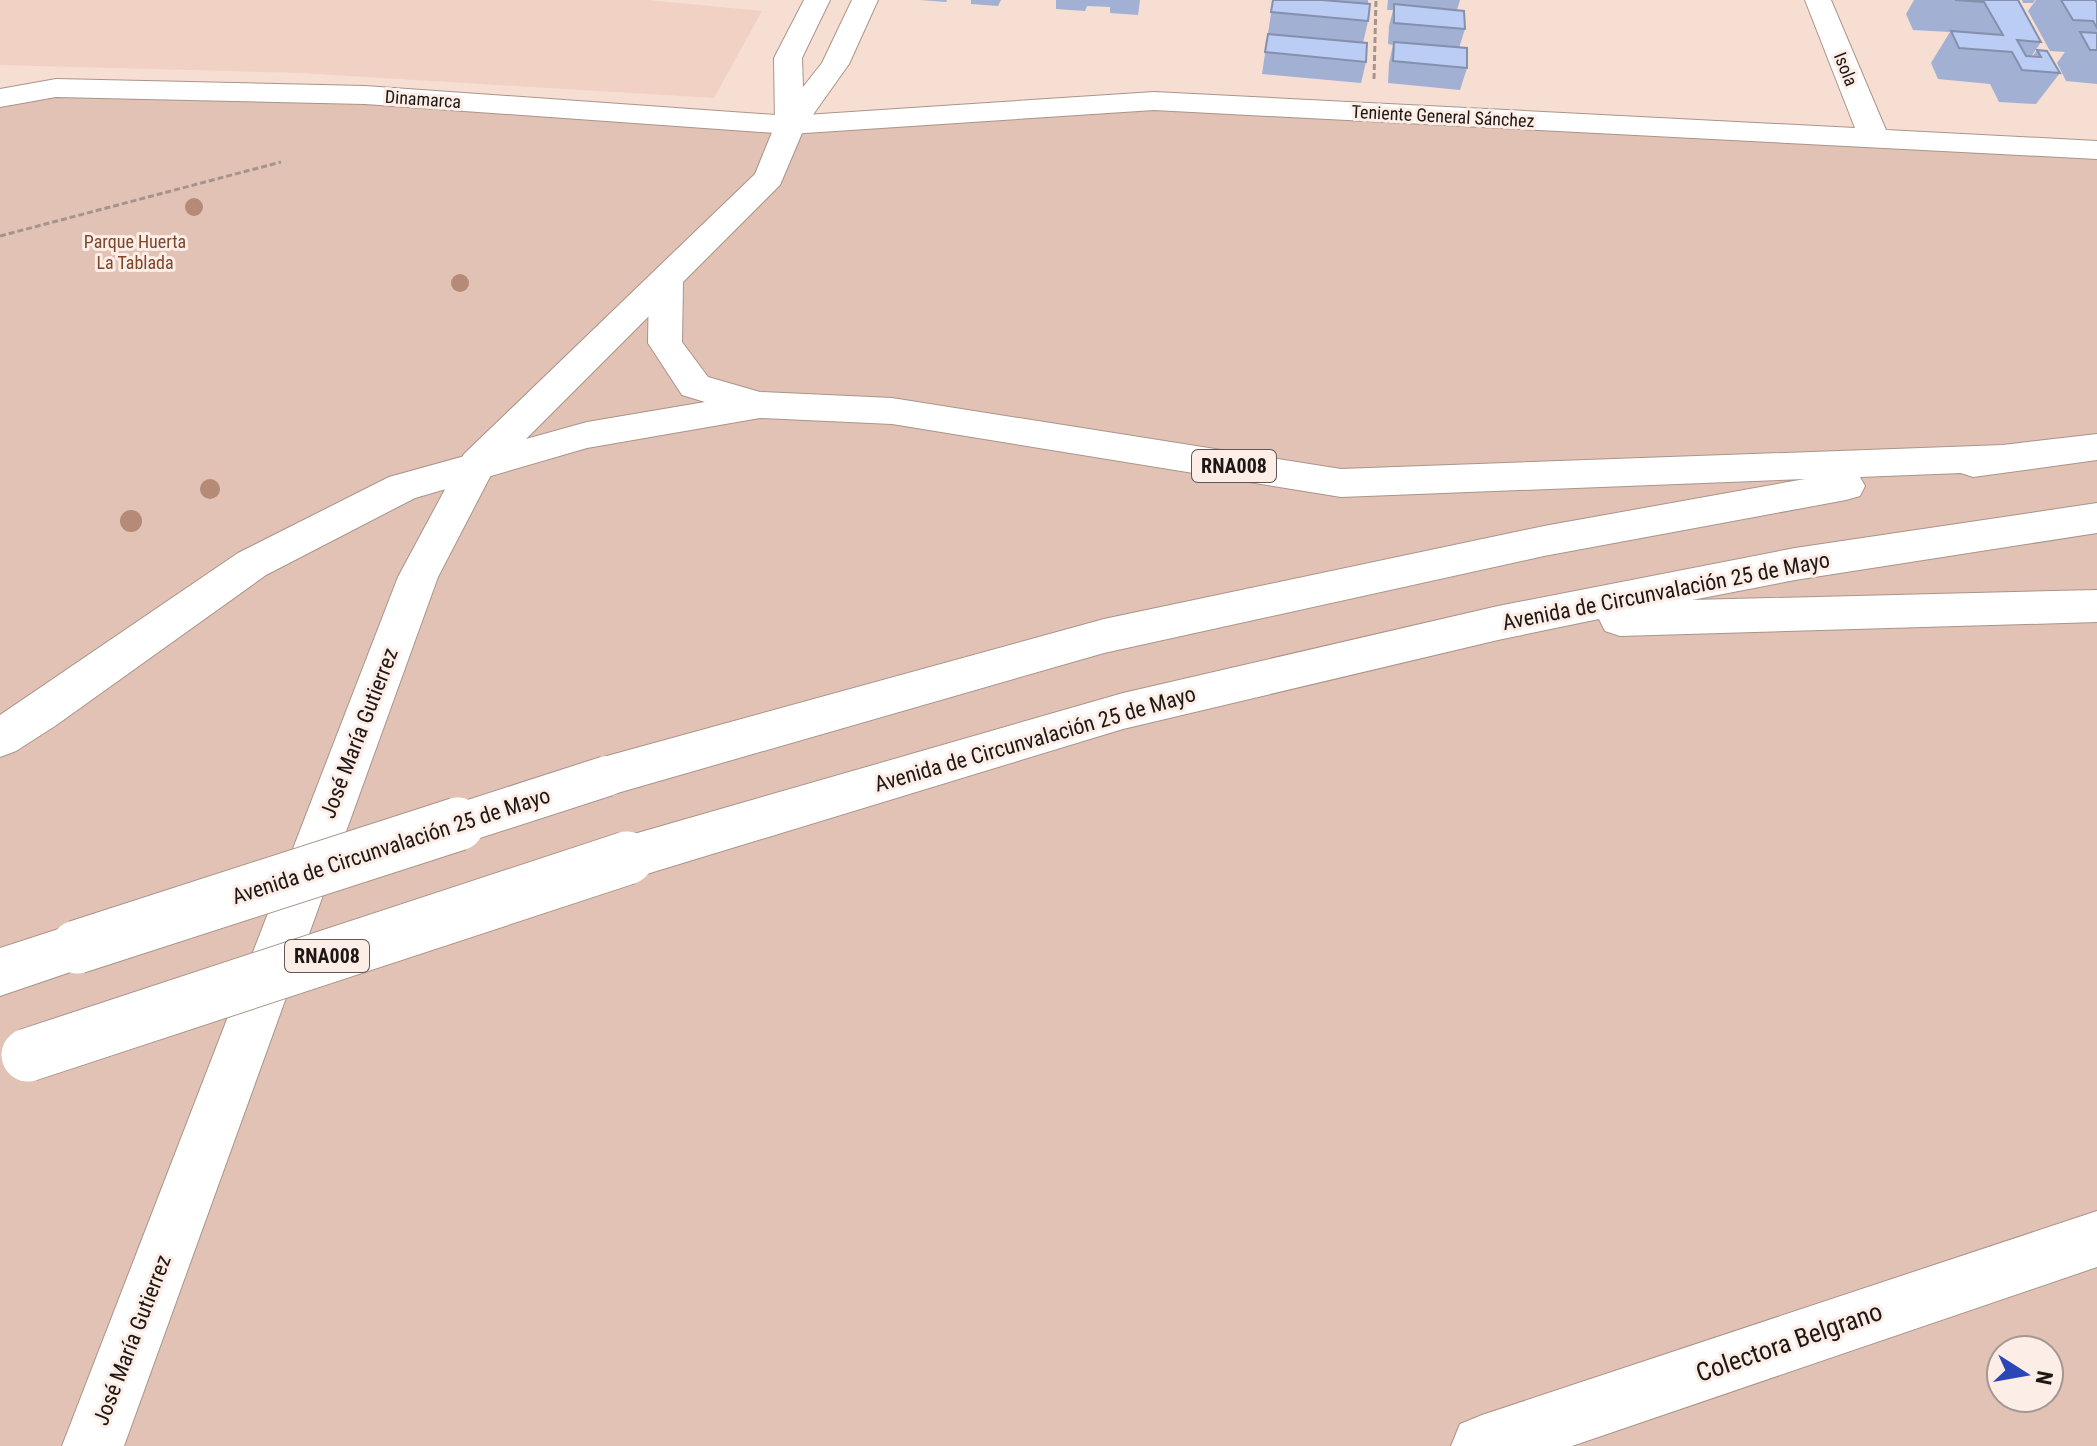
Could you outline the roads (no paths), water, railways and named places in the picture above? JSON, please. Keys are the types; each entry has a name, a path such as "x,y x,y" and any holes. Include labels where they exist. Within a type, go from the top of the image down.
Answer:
{"main road":[{"name":"José María Gutierrez","path":"790,125 788,58 817,0"},
{"name":"José María Gutierrez","path":"93,1446 418,577 477,464 769,178 790,125 835,64 865,0"},
{"name":"Isola","path":"1818,0 1874,138"},
{"name":"Dinamarca","path":"0,98 56,88 365,95 790,125"},
{"name":"Teniente General Sánchez","path":"790,125 1154,101 2097,150"},
{"path":"666,282 665,343 695,386 760,405"},
{"name":"RNA008","path":"477,464 587,435 760,405 892,411 1341,483 2000,458"},
{"name":"Avenida de Circunvalación 25 de Mayo","path":"0,972 607,776 1104,636 1544,541 2000,458 2097,447"},
{"path":"0,738 252,564 403,487 477,464"},
{"name":"Avenida de Circunvalación 25 de Mayo","path":"14,1059 627,858 1123,711 1498,623 1795,564 2097,518"},
{"name":"RNA008","path":"1498,623 2097,606"},
{"name":"Colectora Belgrano","path":"1482,1446 2097,1239"}],"park label":[{"name":"Parque Huerta La Tablada","path":"135,251"}]}
